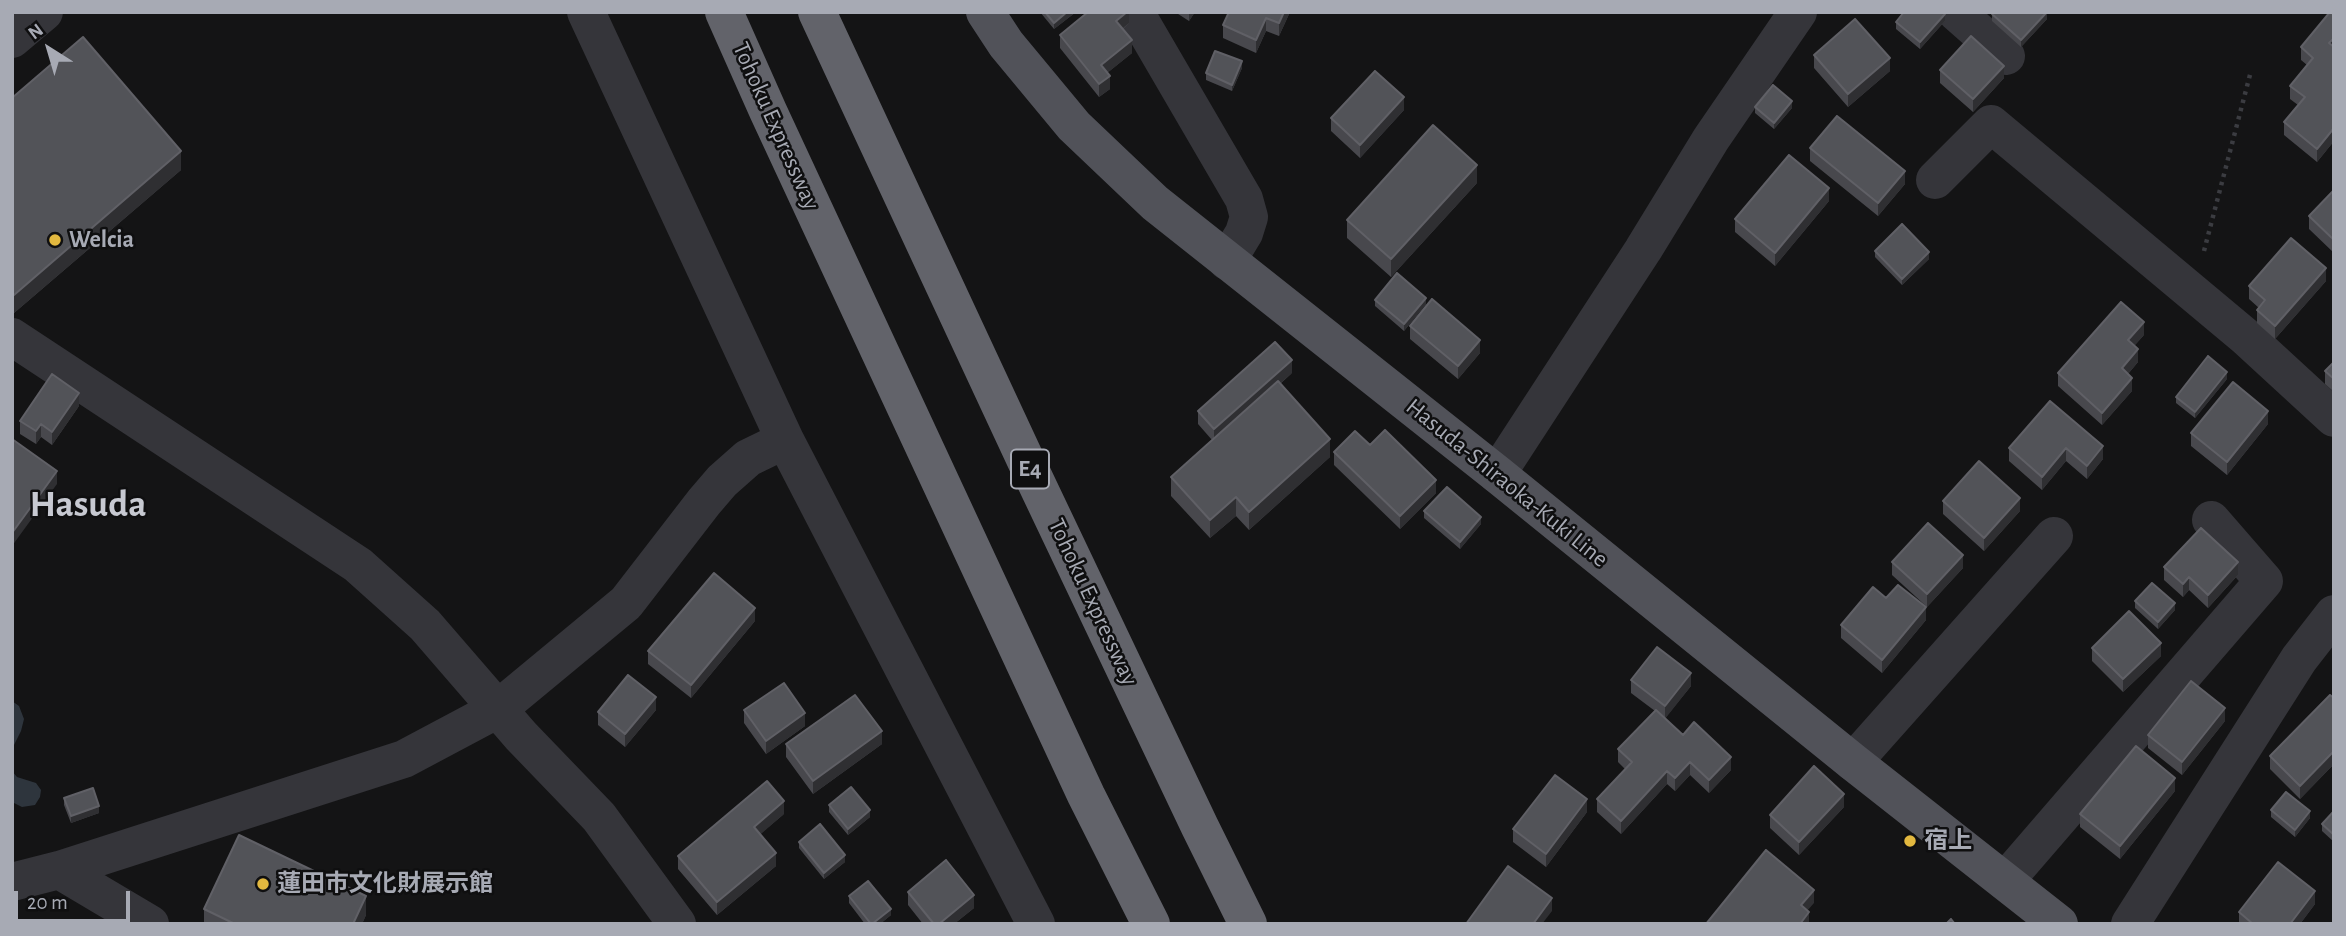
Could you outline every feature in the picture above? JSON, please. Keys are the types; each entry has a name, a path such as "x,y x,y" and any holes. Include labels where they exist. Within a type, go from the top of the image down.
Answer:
{"highway":[{"name":"Tohoku Expressway","path":"724,12 1086,795 1151,924"},
{"name":"Tohoku Expressway","path":"817,12 1034,478 1248,924"}],"main road":[{"name":"Hasuda-Shiraoka-Kuki Line","path":"985,12 1006,44 1074,126 1146,195 1853,762 2060,924"}],"street":[{"path":"12,38 44,12"},
{"path":"586,12 785,440 1036,924"},
{"path":"1135,12 1244,199 1250,217 1227,261"},
{"path":"1497,474 1643,250 1711,139 1798,12"},
{"path":"1956,12 2006,57"},
{"path":"1935,180 1991,124 2247,338 2334,418"},
{"path":"12,337 358,565 425,625 521,736 599,817 677,924"},
{"path":"12,882 59,870 404,759 498,709 626,603 722,481 748,458 785,440"},
{"path":"2005,881 2264,581 2211,520"},
{"path":"1853,762 2054,536"},
{"path":"2130,924 2299,659 2334,614"},
{"path":"59,870 150,924"}],"path":[{"path":"2193,292 2251,71"}],"shaded area":[{"path":"12,701 19,706 24,719 12,749"},
{"path":"12,771 17,777 36,783 41,790 35,805 22,807 12,802"}],"building":[{"path":"1045,12 1067,12 1054,23"},
{"path":"1088,12 1127,12 1116,21 1132,40 1101,65 1110,76 1099,84 1060,35"},
{"path":"1229,12 1284,12 1279,23 1266,18 1256,40 1223,25"},
{"path":"1904,12 1945,14 1920,42 1896,22"},
{"path":"2047,12 2021,40 1992,14"},
{"path":"2330,12 2334,15 2334,38 2329,43 2334,47 2334,128 2317,149 2284,122 2305,97 2290,86 2313,58 2301,47"},
{"path":"1855,19 1890,58 1848,94 1814,55"},
{"path":"1971,36 2004,66 1973,99 1940,70"},
{"name":"Welcia","path":"83,37 181,151 14,295 12,98"},
{"path":"1215,51 1242,61 1232,85 1206,73"},
{"path":"1375,71 1404,97 1360,145 1331,118"},
{"path":"1773,85 1792,101 1774,123 1755,107"},
{"path":"1837,116 1905,171 1878,203 1810,148"},
{"path":"1433,125 1477,165 1391,259 1347,220"},
{"path":"1789,155 1829,188 1775,253 1735,219"},
{"path":"2334,190 2334,240 2309,216"},
{"path":"1902,224 1929,252 1902,279 1875,251"},
{"path":"2291,238 2326,268 2275,326 2257,310 2265,300 2249,286"},
{"path":"1397,273 1426,298 1404,324 1375,300"},
{"path":"1432,299 1480,340 1458,366 1410,326"},
{"path":"2121,302 2144,322 2128,340 2138,349 2122,368 2132,378 2102,413 2058,373"},
{"path":"1275,342 1292,360 1214,429 1198,411"},
{"path":"2208,356 2227,372 2195,412 2176,397"},
{"path":"2334,362 2334,379 2325,371"},
{"path":"52,374 79,393 52,432 41,424 36,431 20,421"},
{"path":"1278,381 1330,439 1249,512 1236,497 1210,520 1171,477"},
{"path":"2233,382 2268,411 2227,462 2191,433"},
{"path":"2050,401 2103,446 2087,466 2066,448 2042,477 2009,448"},
{"path":"1385,430 1436,480 1400,516 1334,452 1355,431 1370,445"},
{"path":"12,439 57,471 12,533"},
{"path":"1979,461 2020,498 1984,538 1943,501"},
{"path":"1447,487 1481,517 1460,542 1424,511"},
{"path":"1928,523 1963,555 1927,594 1892,562"},
{"path":"2201,528 2238,562 2208,595 2189,577 2183,584 2164,567"},
{"path":"714,573 755,608 691,685 648,651"},
{"path":"2152,583 2175,603 2158,622 2135,601"},
{"path":"1898,585 1926,607 1882,660 1841,625 1873,587 1886,598"},
{"path":"2129,611 2161,643 2123,679 2092,648"},
{"path":"1657,647 1691,673 1665,706 1631,680"},
{"path":"628,675 656,697 625,734 598,712"},
{"path":"2191,681 2225,708 2182,762 2148,735"},
{"path":"784,683 805,713 766,741 744,710"},
{"path":"855,695 882,731 813,781 786,744"},
{"path":"2330,695 2334,698 2334,751 2300,786 2270,756"},
{"path":"1656,710 1683,735 1694,722 1731,757 1709,780 1690,762 1675,778 1667,771 1621,821 1597,799 1632,762 1618,749"},
{"path":"2136,746 2175,778 2120,846 2080,814"},
{"path":"1814,766 1844,794 1799,842 1770,815"},
{"path":"1555,775 1587,799 1546,854 1513,829"},
{"path":"767,781 784,801 754,827 776,853 717,902 678,856"},
{"path":"851,787 870,810 848,829 829,805"},
{"path":"93,788 99,806 71,816 64,798"},
{"path":"2286,792 2310,811 2295,830 2271,810"},
{"path":"2334,811 2334,835 2322,824"},
{"path":"820,824 845,855 824,873 799,842"},
{"name":"蓮田市文化財展示館","path":"239,835 366,896 353,924 235,924 204,909"},
{"path":"1766,850 1814,890 1801,905 1809,912 1800,924 1706,924"},
{"path":"946,860 974,895 939,924 934,924 908,892"},
{"path":"2278,862 2315,891 2290,924 2253,924 2239,912"},
{"path":"1508,866 1552,898 1533,924 1466,924"},
{"path":"868,881 891,909 872,924 849,896"}],"place":[{"name":"Welcia","path":"55,240"},
{"name":"宿上","path":"1910,841"},
{"name":"蓮田市文化財展示館","path":"263,884"}],"district":[{"name":"Hasuda","path":"88,505"}]}
